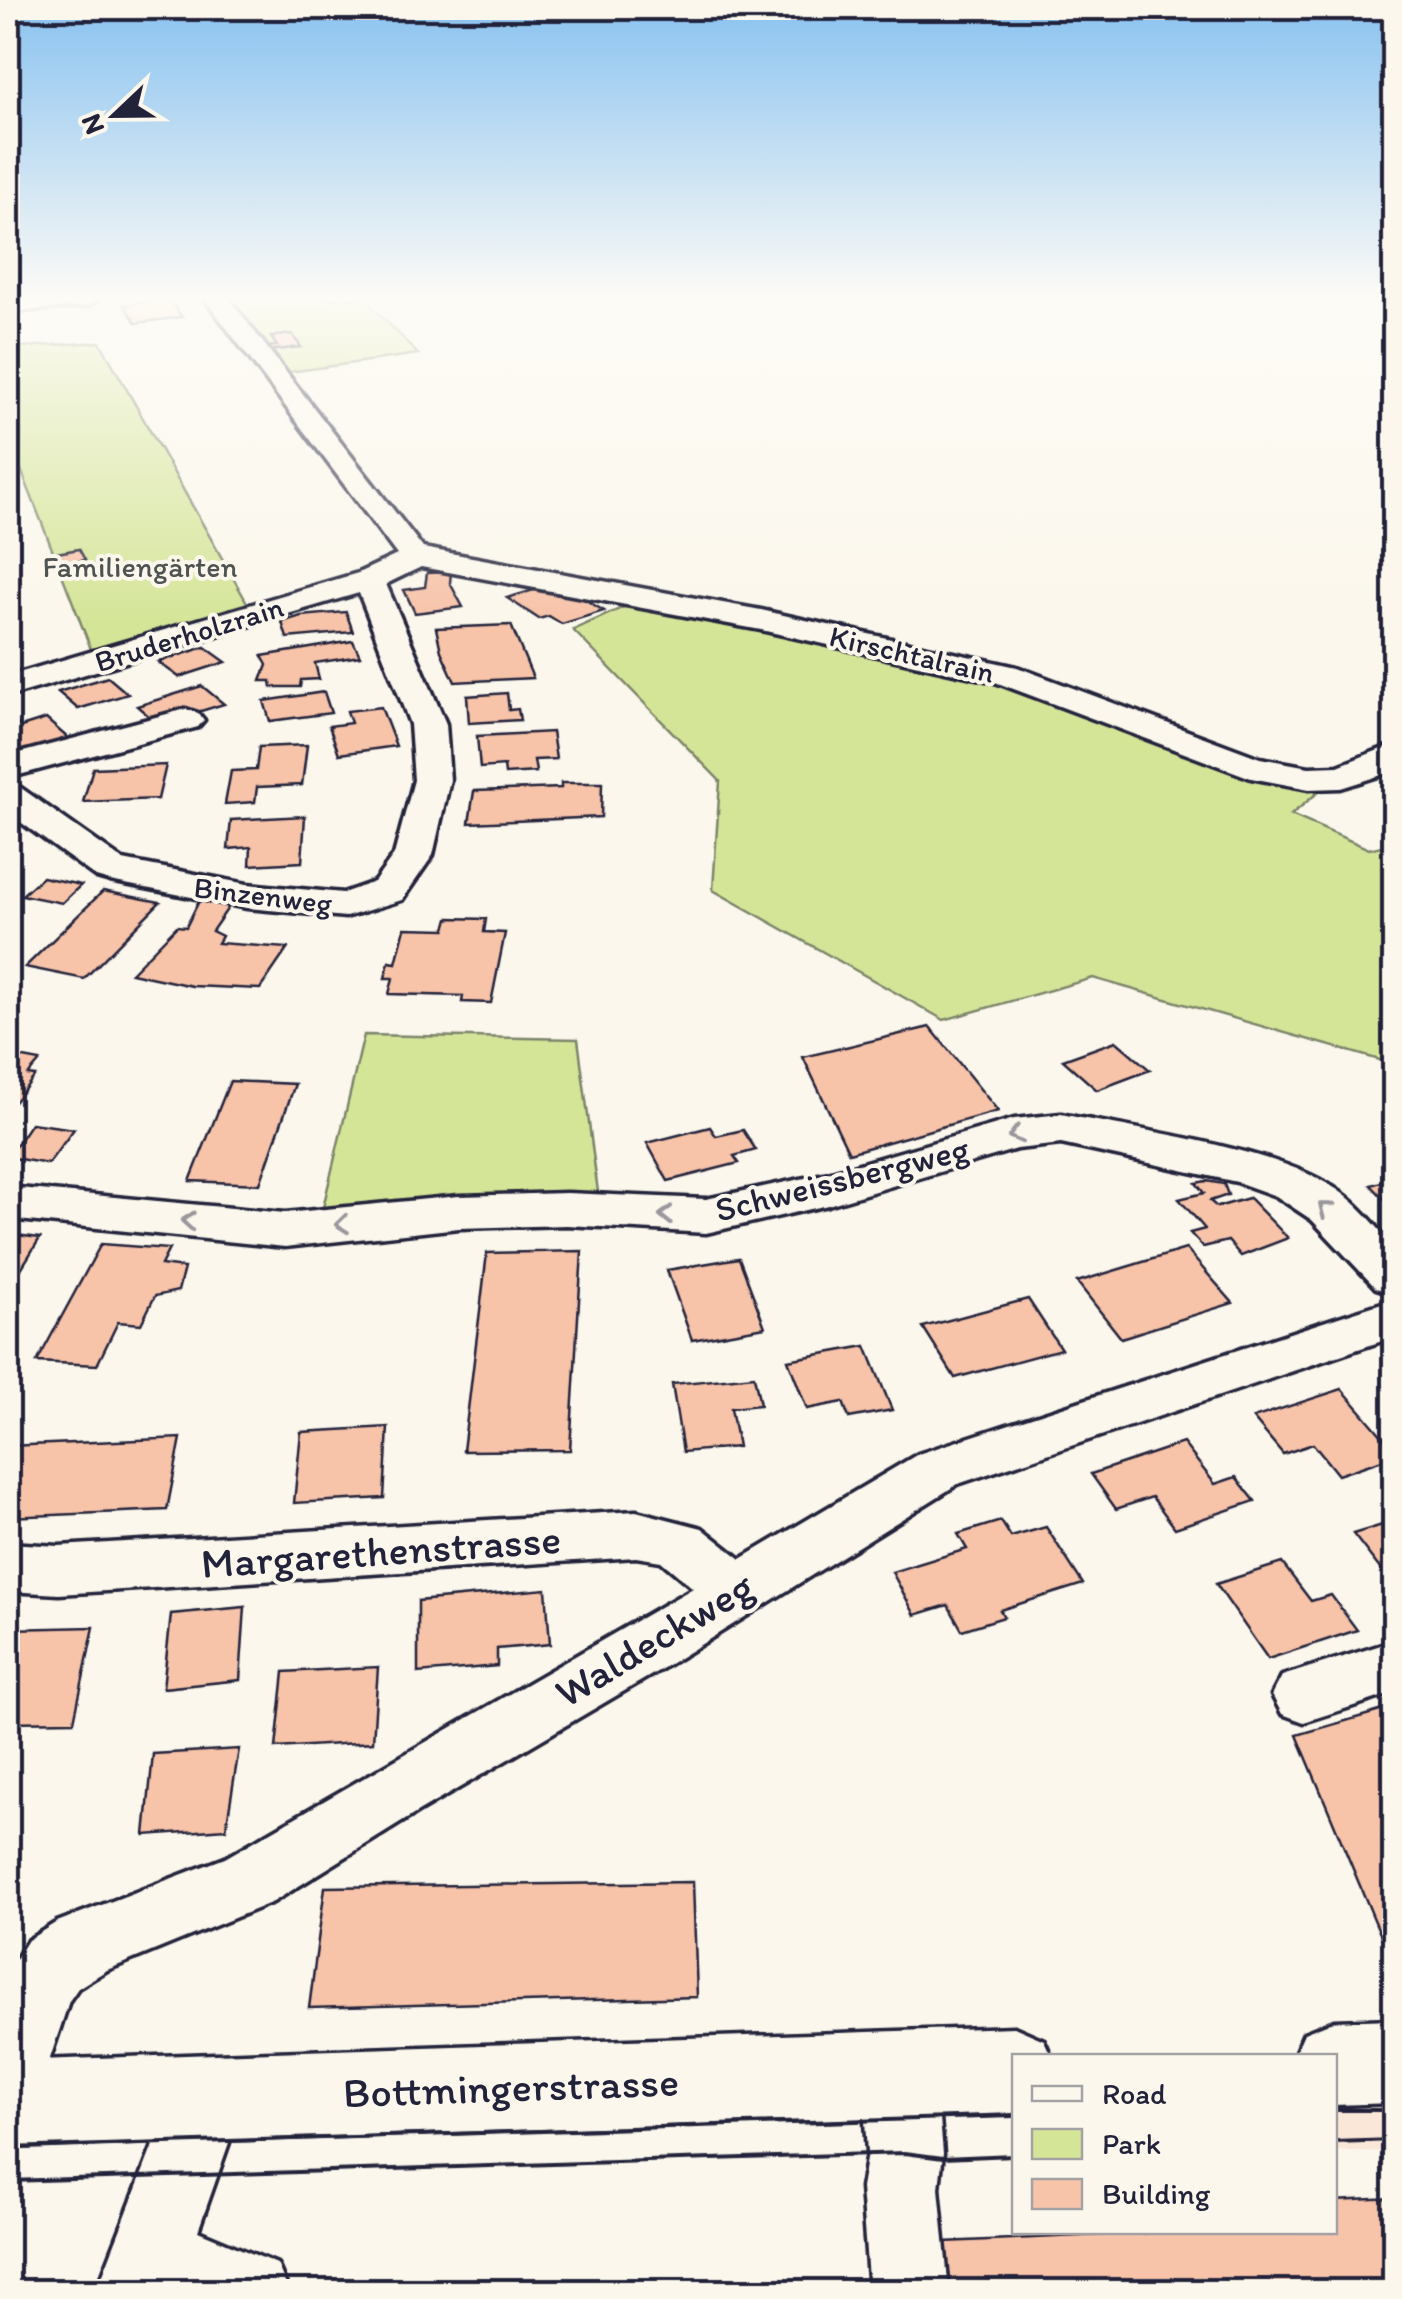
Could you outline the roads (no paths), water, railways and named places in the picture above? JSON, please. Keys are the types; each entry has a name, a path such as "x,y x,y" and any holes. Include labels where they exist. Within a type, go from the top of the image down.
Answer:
{"main road":[{"path":"1337,2063 1394,2062"},
{"name":"Bottmingerstrasse","path":"8,2104 1012,2070"}],"street":[{"path":"299,406 415,558"},
{"name":"Kirschtalrain","path":"415,558 479,564 1006,674 1252,767 1310,778 1341,776 1394,756"},
{"name":"Bruderholzrain","path":"8,687 369,580 415,558"},
{"path":"479,564 510,588"},
{"name":"Binzenweg","path":"8,796 110,870 175,885 346,905 388,890 413,856 432,780 428,724 369,580"},
{"path":"8,767 186,720"},
{"name":"Schweissbergweg","path":"8,1203 285,1230 495,1210 567,1208 706,1216 828,1189 1014,1134 1061,1129 1248,1169 1293,1185 1329,1208 1394,1276"},
{"name":"Waldeckweg","path":"8,2081 38,1984 53,1964 82,1946 249,1880 638,1652 938,1469 1394,1318"},
{"name":"Margarethenstrasse","path":"8,1567 58,1570 636,1534 670,1537 686,1544 734,1591"},
{"path":"1304,1695 1394,1667"},
{"path":"899,2073 905,2153 900,2188 909,2292"},
{"path":"208,2098 144,2271 249,2292"}],"tram line":[{"path":"1337,2110 1394,2110"},
{"path":"8,2148 1012,2116"},
{"path":"1337,2142 1394,2140"},
{"path":"8,2181 905,2153 943,2158 1012,2155"}],"park label":[{"name":"Familiengärten","path":"140,566"}]}
